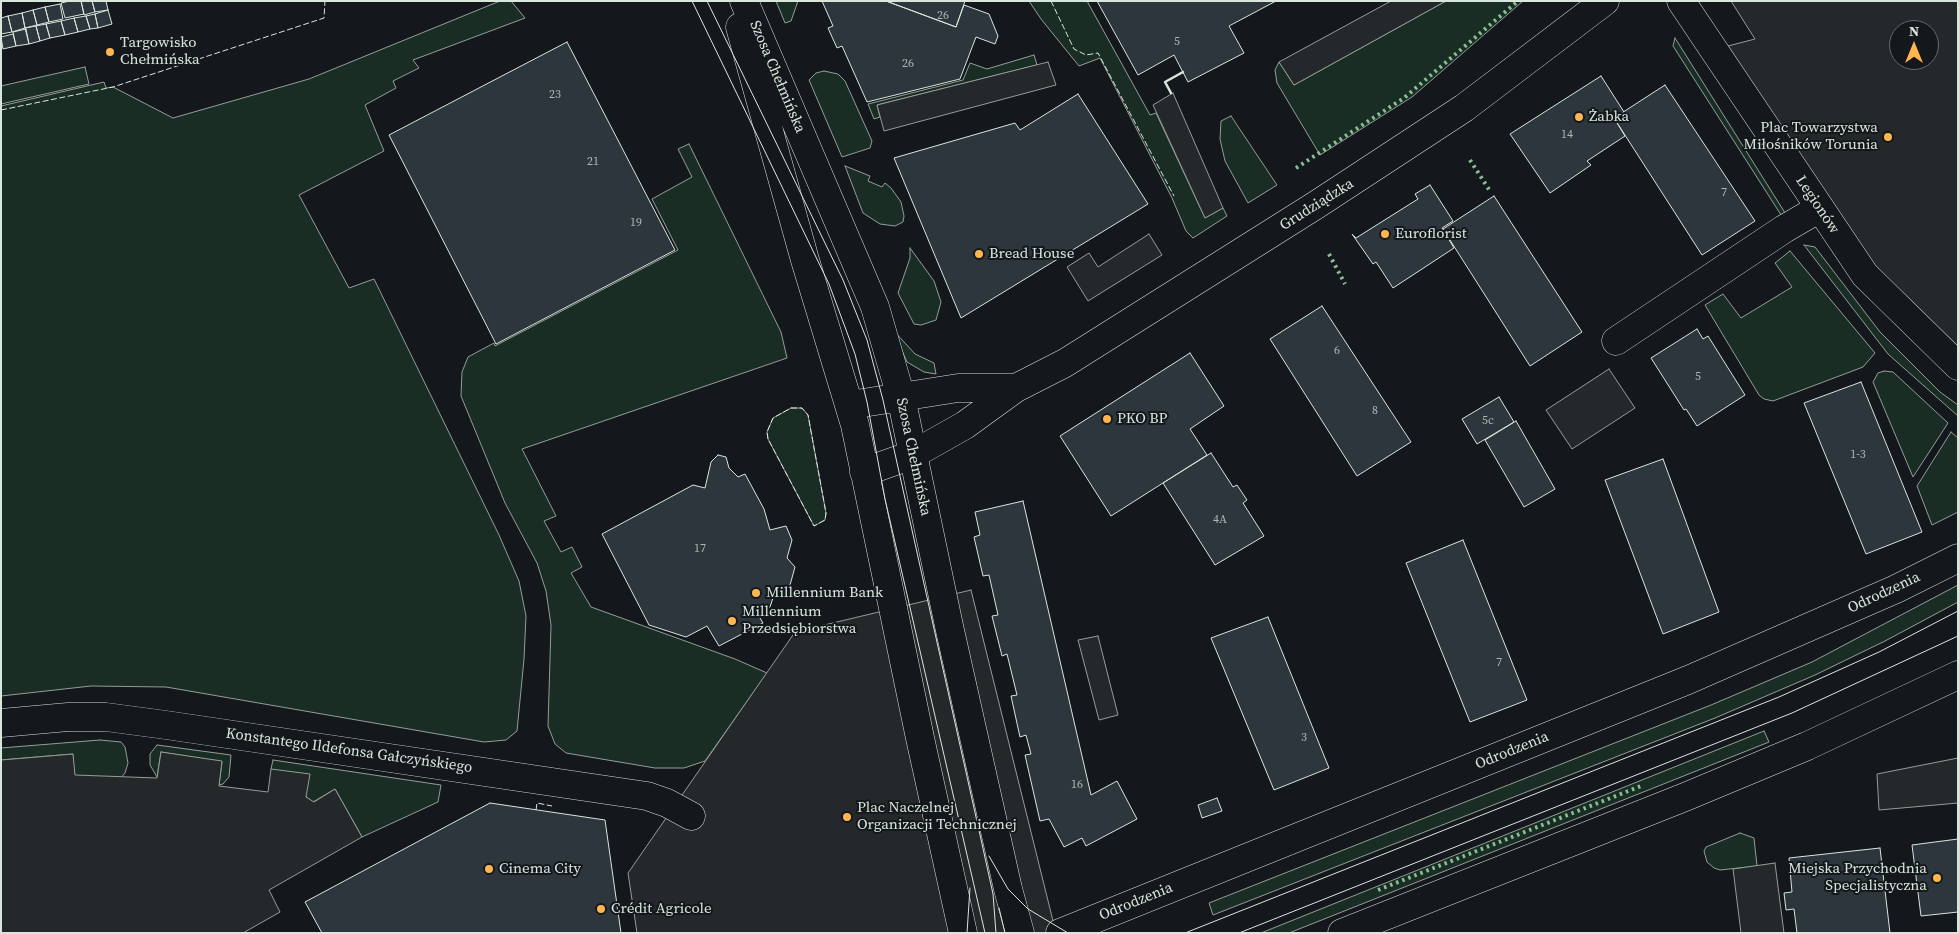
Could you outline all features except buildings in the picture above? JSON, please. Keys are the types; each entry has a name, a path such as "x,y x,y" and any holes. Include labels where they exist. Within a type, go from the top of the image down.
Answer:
{"street":[{"name":"Szosa Chełmińska","path":"732,1 805,260 850,405 963,933"},
{"name":"Szosa Chełmińska","path":"744,1 875,307 901,397 912,455 1008,889 1020,933"},
{"name":"Grudziądzka","path":"864,472 912,455 965,425 1016,388 1065,363 1388,160 1464,108 1605,1"},
{"name":"Legionów","path":"1682,1 1865,275 1958,366"},
{"path":"1616,341 1784,229 1820,208"},
{"name":"Grudziądzka","path":"850,405 958,388 1016,388"},
{"name":"Odrodzenia","path":"1060,933 1688,680 1896,589 1958,558"},
{"path":"1342,933 1807,746 1958,675"},
{"name":"Konstantego Ildefonsa Gałczyńskiego","path":"1,723 68,717 106,717 166,724 647,796 668,803 691,816"}],"green space":[{"path":"500,1 511,1 525,18 413,60 419,68 393,81 396,88 365,105 384,151 299,195 349,288 374,279 499,535 519,581 526,616 517,731 506,740 484,742 166,687 91,686 1,696 1,106 104,82 106,88 113,87 173,118 309,79"},
{"path":"776,1 798,1 791,21 785,23"},
{"path":"1029,1 1087,1 1150,115 1156,113 1205,218 1223,208 1227,216 1193,238 1186,231 1172,198 1100,58 1079,66"},
{"path":"1446,1 1523,1 1412,97 1320,155 1277,83 1275,70 1279,62 1294,85"},
{"path":"1675,38 1787,216 1783,218 1673,46"},
{"path":"1034,55 1037,65 877,105 880,117 874,119 868,104 963,80 970,63 987,69"},
{"path":"85,67 89,84 1,104 1,86"},
{"path":"824,71 838,74 845,81 872,141 870,148 842,157 809,80 816,73"},
{"path":"1231,116 1277,185 1248,203 1225,161 1220,139 1221,121"},
{"path":"689,144 781,332 787,358 522,449 556,516 544,521 561,552 572,547 582,567 571,573 591,607 735,659 767,673 705,761 684,768 655,768 566,753 555,744 548,726 551,625 546,591 537,563 505,503 461,396 462,372 468,357 494,343 495,346 678,250 652,199 692,177 678,149"},
{"path":"845,166 870,176 868,181 882,187 885,183 891,188 901,202 904,216 903,222 895,226 880,224 863,213"},
{"path":"1804,245 1815,247 1880,332 1940,392 1958,405 1958,416 1888,354"},
{"path":"910,248 934,281 941,302 936,320 921,325 914,324 898,293 910,258"},
{"path":"1790,251 1875,353 1863,367 1773,401 1764,399 1759,395 1705,305 1723,294 1741,318 1792,287 1775,263"},
{"path":"893,330 915,354 934,363 936,374 924,372 907,362"},
{"path":"1884,371 1893,372 1948,423 1913,477 1873,382 1878,373"},
{"path":"791,408 802,408 808,415 826,513 825,520 814,526 768,439 767,432 773,418"},
{"path":"1951,432 1958,438 1958,512 1932,525 1917,486"},
{"path":"1958,585 1958,602 1885,641 1815,675 1715,718 1213,915 1209,903 1711,705 1812,662"},
{"path":"1764,731 1769,742 1289,933 1261,933"},
{"path":"100,740 121,742 125,747 128,763 125,773 120,779 74,776 73,754 1,760 1,748"},
{"path":"157,745 231,755 229,777 223,784 219,785 222,762 161,752 157,777 150,765 150,754"},
{"path":"273,760 441,785 438,802 362,837 335,789 313,802 271,769"},
{"path":"1740,833 1754,838 1757,866 1720,870 1707,862 1704,851 1706,847"}],"shaded area":[{"path":"1391,1 1446,1 1294,85 1279,62"},
{"name":"Plac Towarzystwa Miłośników Torunia","path":"1731,1 1958,1 1958,355 1871,264 1728,46 1755,39"},
{"path":"1048,62 1056,85 884,131 877,105"},
{"path":"1173,93 1223,208 1205,218 1153,105"},
{"path":"1149,234 1162,255 1088,301 1067,267 1089,253 1098,267"},
{"path":"1609,369 1635,408 1572,449 1546,410"},
{"name":"Plac Naczelnej Organizacji Technicznej","path":"971,590 1056,933 637,933 628,873 795,632"},
{"path":"1098,636 1118,715 1099,720 1078,640"},
{"path":"161,752 222,761 219,786 268,792 271,769 310,774 306,797 314,802 335,789 362,837 269,890 280,912 243,933 1,933 1,760 73,754 75,775 157,778"},
{"path":"1958,758 1958,803 1879,810 1877,774"},
{"path":"1775,863 1784,933 1741,933 1733,869"}],"tram line":[{"path":"692,1 829,284 855,354 867,402 885,499 985,933"},
{"path":"707,1 843,280 867,340 883,400 993,894 996,933"},
{"path":"1185,933 1779,697 1879,652 1958,611"},
{"path":"1239,933 1792,713 1958,636"},
{"path":"989,856 1008,889 1028,909 1068,933"},
{"path":"967,933 970,888"},
{"path":"999,908 1005,933"}],"hedge":[{"path":"1296,168 1404,98 1518,1"},
{"path":"1470,160 1490,191"},
{"path":"1329,254 1345,284"},
{"path":"1378,890 1641,786"}],"fence":[{"path":"1,110 113,87 324,18 325,1"},
{"path":"1051,1 1074,49 1086,55 1098,53 1174,196"},
{"path":"791,408 802,408 808,415 826,513 825,520 814,526 768,439 767,432 773,418 791,408"},
{"path":"536,810 537,803 552,806"}],"wall":[{"path":"1171,93 1165,82 1183,72"}],"place":[{"name":"Targowisko Chełmińska","path":"110,52"},
{"name":"Żabka","path":"1579,117"},
{"name":"Plac Towarzystwa Miłośników Torunia","path":"1888,137"},
{"name":"Euroflorist","path":"1385,234"},
{"name":"Bread House","path":"979,254"},
{"name":"PKO BP","path":"1107,419"},
{"name":"Millennium Bank","path":"756,593"},
{"name":"Millennium Przedsiębiorstwa","path":"732,621"},
{"name":"Plac Naczelnej Organizacji Technicznej","path":"847,817"},
{"name":"Cinema City","path":"489,869"},
{"name":"Miejska Przychodnia Specjalistyczna","path":"1937,878"},
{"name":"Crédit Agricole","path":"601,909"}]}
